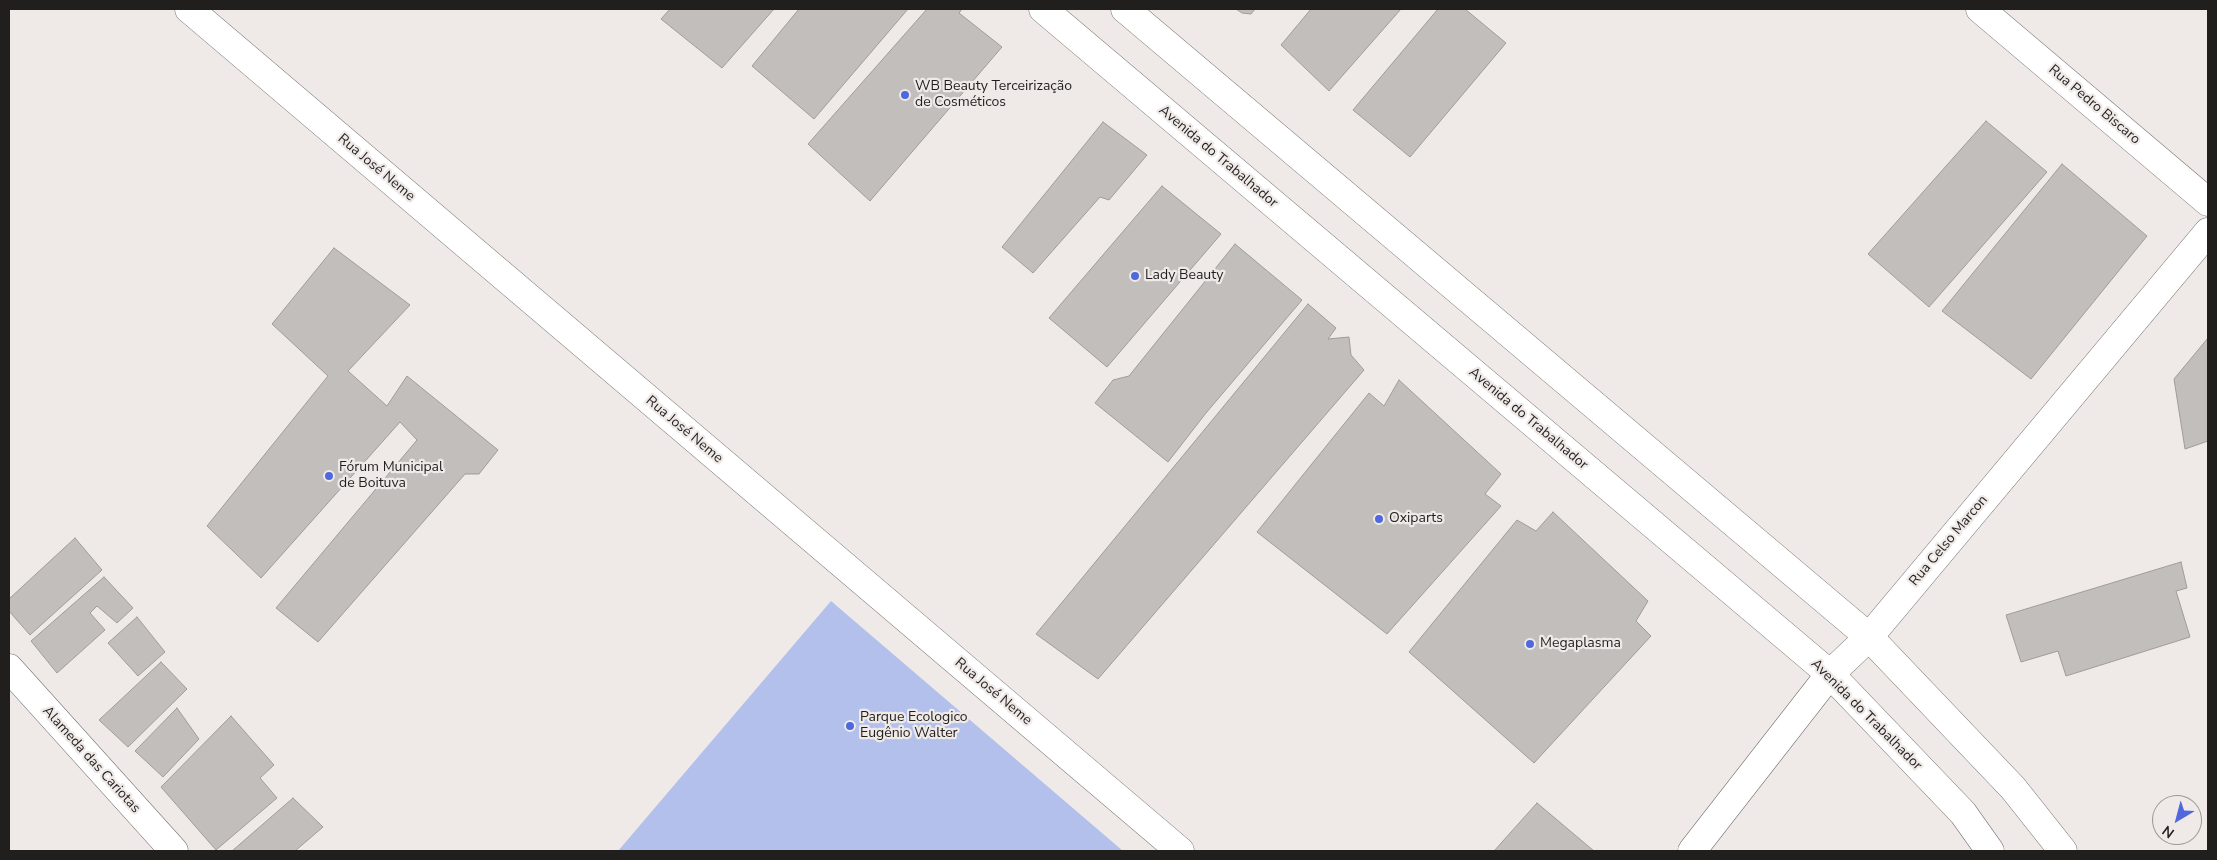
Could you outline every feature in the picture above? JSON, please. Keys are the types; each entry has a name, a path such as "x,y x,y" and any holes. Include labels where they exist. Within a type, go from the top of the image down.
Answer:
{"street":[{"name":"Rua José Neme","path":"189,9 1180,851"},
{"name":"Avenida do Trabalhador","path":"1043,9 1830,674 1963,813 1990,851"},
{"path":"1125,9 1869,637 2013,788 2063,851"},
{"name":"Rua Pedro Biscaro","path":"1980,9 2208,202"},
{"name":"Rua Celso Marcon","path":"1692,851 1830,674 1869,637 2208,232"},
{"name":"Alameda das Cariotas","path":"9,668 174,851"}],"shaded area":[{"name":"Parque Ecologico Eugênio Walter","path":"831,601 1123,851 618,851"}],"building":[{"path":"670,9 774,9 722,68 661,19"},
{"path":"799,9 908,9 814,119 752,66"},
{"name":"WB Beauty Terceirização de Cosméticos","path":"927,9 962,9 959,13 1002,47 870,201 808,144"},
{"path":"1236,9 1255,9 1251,14 1242,13"},
{"path":"1311,9 1401,9 1329,91 1281,45"},
{"path":"1438,9 1465,9 1506,43 1410,157 1353,110"},
{"path":"1986,121 2047,172 1929,307 1868,254"},
{"path":"1103,122 1147,155 1109,200 1100,197 1033,273 1002,247"},
{"path":"2062,164 2147,236 2031,379 1942,311"},
{"name":"Lady Beauty","path":"1162,186 1221,234 1107,367 1049,318"},
{"path":"1235,244 1302,300 1206,413 1168,462 1095,403 1113,380 1129,376"},
{"path":"334,248 410,305 348,371 387,406 407,376 498,450 479,474 465,474 318,642 276,608 417,440 400,422 261,578 207,526 328,376 272,324"},
{"path":"1308,304 1336,328 1328,339 1349,337 1351,355 1364,370 1098,679 1036,634"},
{"path":"2208,338 2208,441 2185,449 2174,379"},
{"name":"Oxiparts","path":"1399,380 1501,474 1485,494 1501,506 1387,634 1257,532 1369,393 1384,406"},
{"name":"Megaplasma","path":"1553,512 1648,601 1636,621 1651,636 1534,763 1409,652 1517,520 1536,531"},
{"path":"75,538 102,570 30,635 9,611 9,599"},
{"path":"2181,562 2187,588 2176,591 2190,637 2066,676 2058,651 2021,662 2006,615"},
{"path":"104,577 133,608 117,623 97,606 90,613 105,630 57,673 31,641"},
{"path":"137,617 165,652 138,676 108,643"},
{"path":"161,662 187,689 128,747 99,720"},
{"path":"177,708 199,739 163,777 135,751"},
{"path":"231,716 274,765 260,778 277,798 216,850 161,787"},
{"path":"293,798 323,827 295,851 232,851"},
{"path":"1537,803 1594,851 1494,851"}],"place":[{"name":"WB Beauty Terceirização de Cosméticos","path":"905,95"},
{"name":"Lady Beauty","path":"1135,276"},
{"name":"Fórum Municipal de Boituva","path":"329,476"},
{"name":"Oxiparts","path":"1379,519"},
{"name":"Megaplasma","path":"1530,644"},
{"name":"Parque Ecologico Eugênio Walter","path":"850,726"}]}
